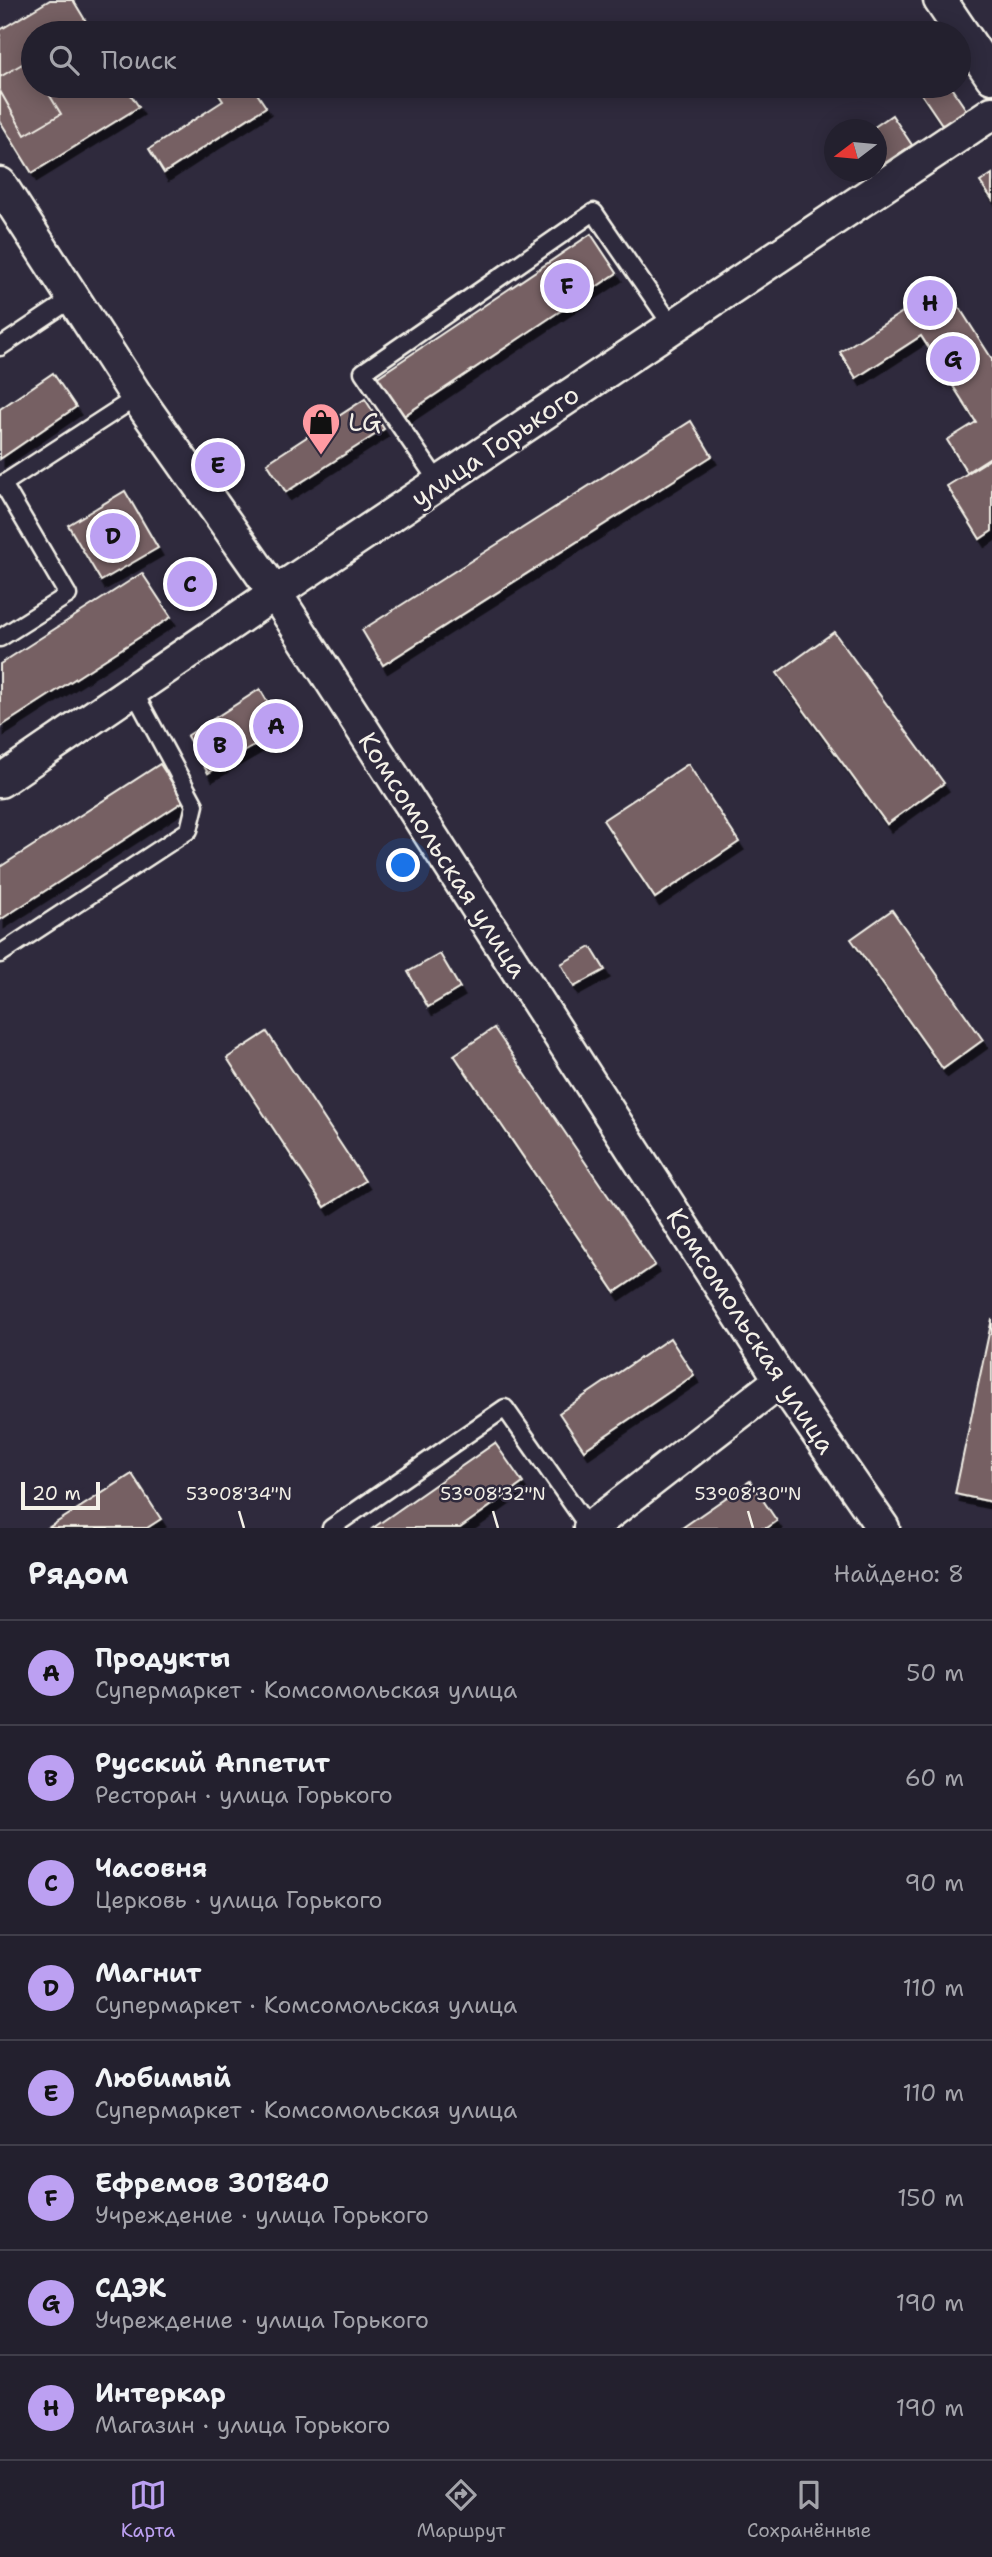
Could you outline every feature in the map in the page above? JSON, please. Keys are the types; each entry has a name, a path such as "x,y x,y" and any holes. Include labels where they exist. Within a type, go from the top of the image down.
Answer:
{"street":[{"path":"940,0 954,21"},
{"path":"971,46 992,77"},
{"name":"улица Горького","path":"0,781 275,593 992,113"},
{"name":"Комсомольская улица","path":"0,184 137,397 275,593 781,1380 883,1528"},
{"path":"589,1528 781,1380"}],"lane":[{"path":"439,483 363,372 594,212 673,327"},
{"path":"0,346 73,298"},
{"path":"0,638 68,595 1,485 137,397"},
{"path":"0,954 189,830 195,805 133,690"},
{"path":"331,1528 505,1408 589,1528"}],"building":[{"path":"50,0 73,0 86,21 21,21 21,98 133,98 139,107 32,173 0,121 0,30"},
{"path":"21,65 21,98 51,98 61,114 25,135 0,91 0,77"},
{"path":"221,98 260,98 266,107 164,173 149,149 223,101"},
{"path":"924,98 958,98 967,111 943,126"},
{"path":"892,115 912,145 887,162 887,119"},
{"path":"992,174 992,199 980,182"},
{"path":"591,234 617,273 399,419 373,380"},
{"path":"945,285 992,359 992,456 967,472 947,440 976,422 921,336 856,378 840,352"},
{"path":"53,373 76,407 0,459 0,409"},
{"path":"365,399 384,429 286,492 267,463"},
{"path":"691,421 712,456 383,665 362,630"},
{"path":"225,446 236,467 216,478 204,457"},
{"path":"992,458 992,531 980,539 947,486"},
{"path":"125,491 158,548 101,581 68,525"},
{"path":"142,573 171,617 0,727 0,664"},
{"path":"834,632 944,783 887,824 777,673"},
{"path":"260,689 283,729 208,773 187,736"},
{"path":"160,764 184,801 0,920 0,867"},
{"path":"688,764 739,842 655,898 603,820"},
{"path":"892,910 983,1040 943,1069 851,939"},
{"path":"591,947 605,970 574,987 561,964"},
{"path":"440,954 460,988 428,1007 408,972"},
{"path":"494,1028 655,1265 615,1292 454,1055"},
{"path":"267,1032 365,1181 325,1207 227,1058"},
{"path":"992,1319 992,1502 955,1494"},
{"path":"670,1338 694,1375 584,1450 559,1413"},
{"path":"495,1443 523,1483 460,1528 373,1528"},
{"path":"132,1474 161,1519 147,1528 48,1528"},
{"path":"750,1481 777,1521 767,1528 682,1528"}],"place":[{"name":"Ефремов 301840","path":"567,286"},
{"name":"Интеркар","path":"930,303"},
{"name":"СДЭК","path":"953,359"},
{"name":"LG","path":"321,456"},
{"name":"Любимый","path":"218,465"},
{"name":"Магнит","path":"113,536"},
{"name":"Часовня","path":"190,584"},
{"name":"Продукты","path":"276,726"},
{"name":"Русский Аппетит","path":"220,745"}]}
